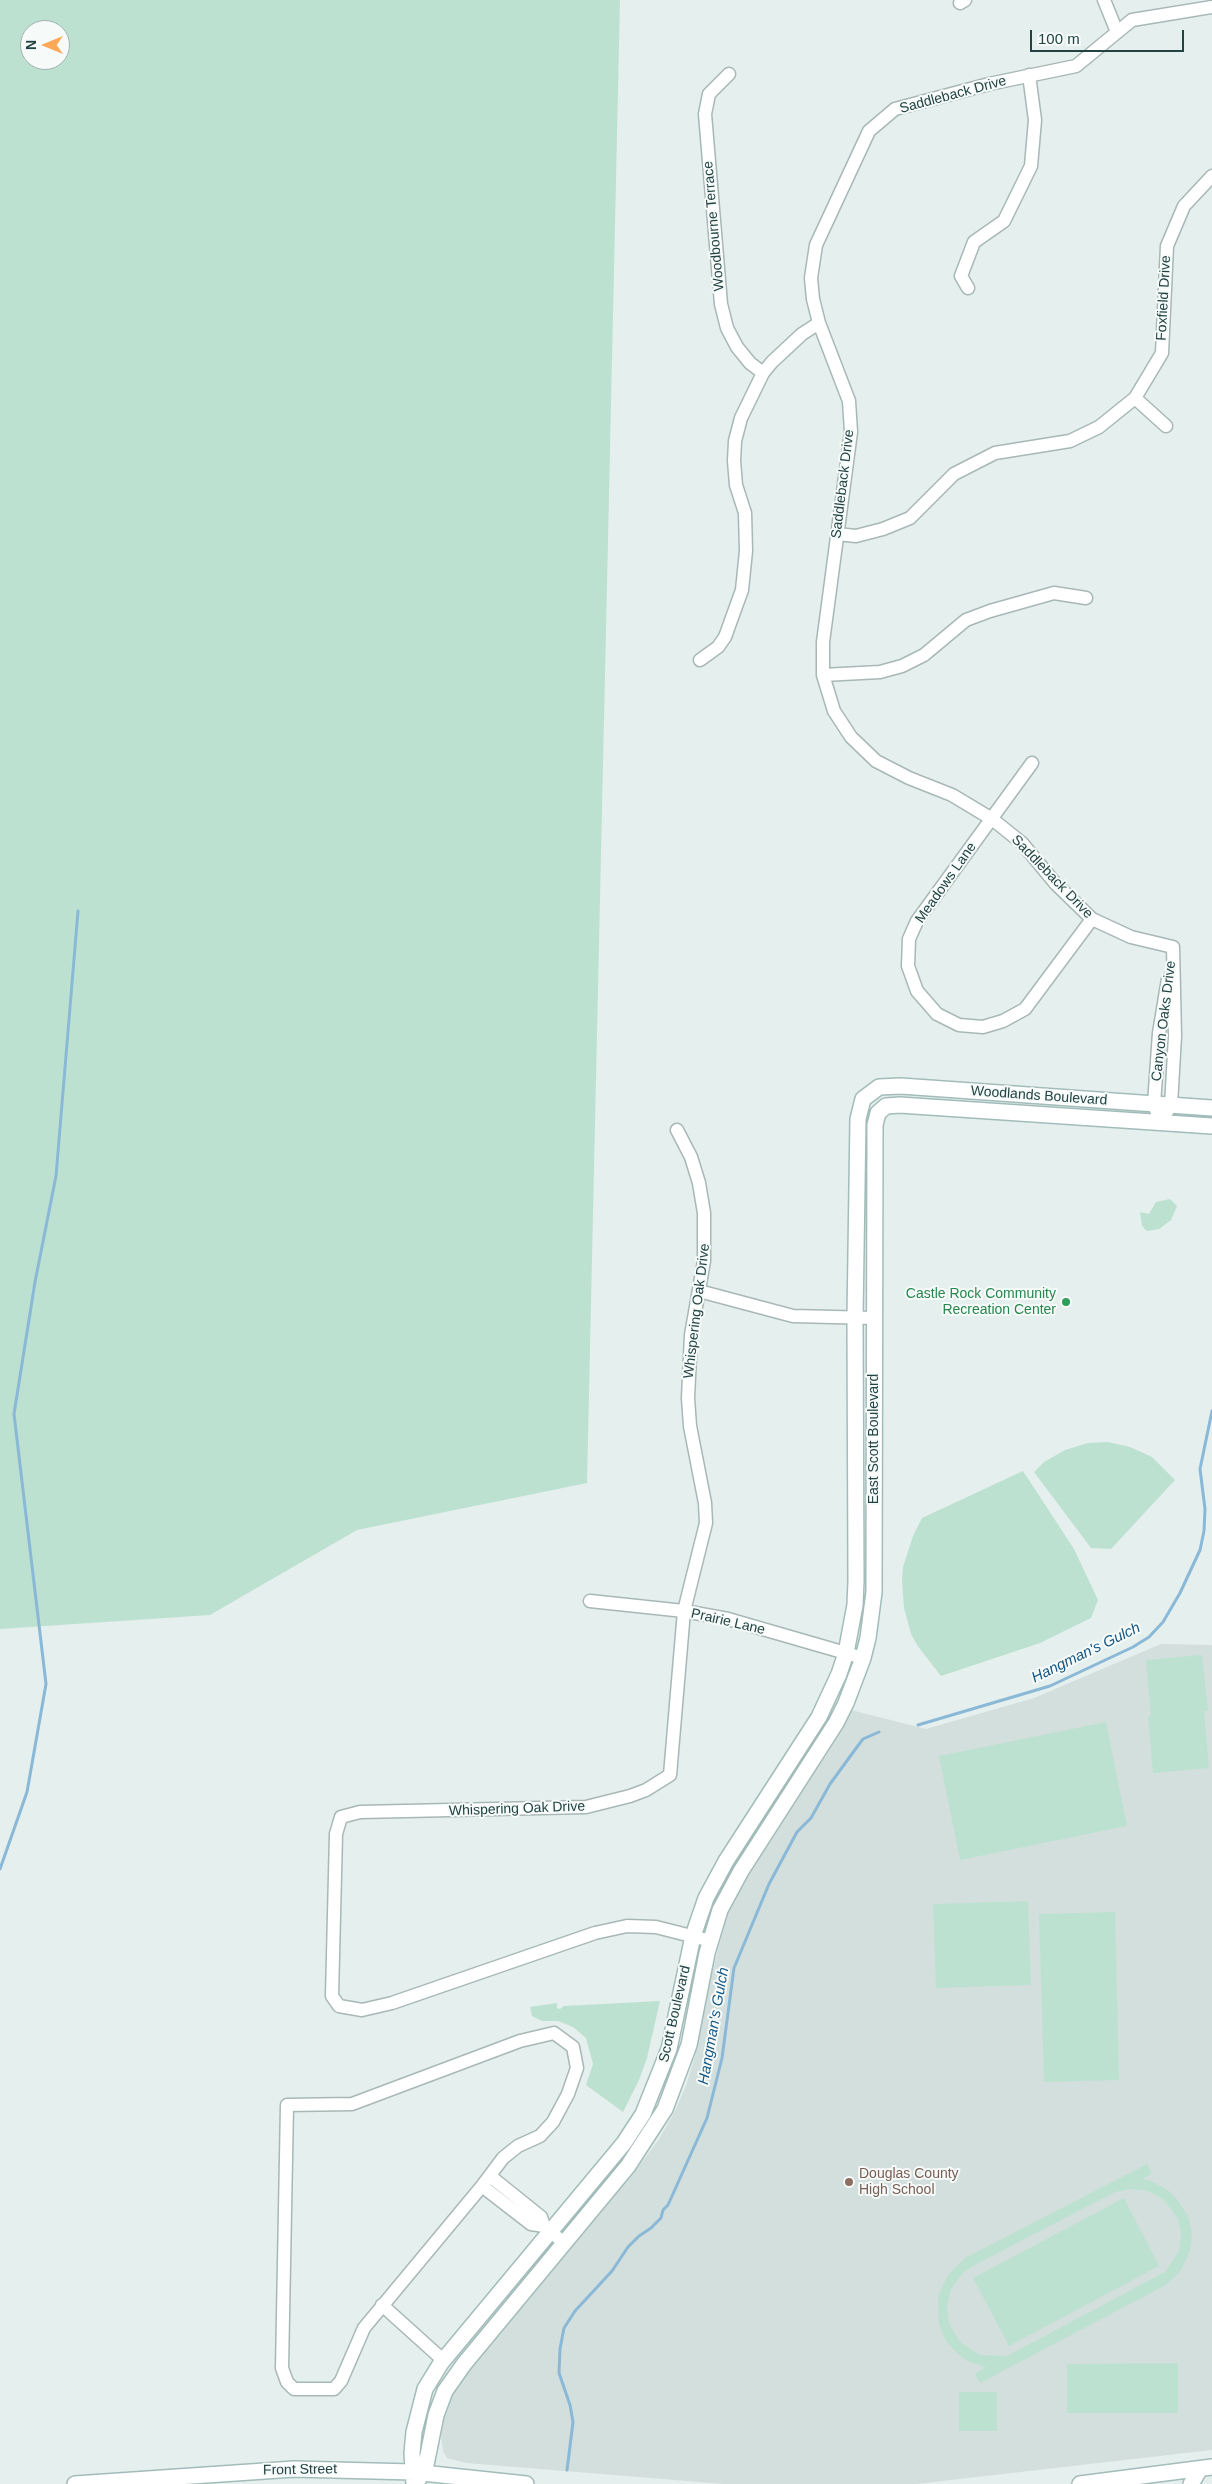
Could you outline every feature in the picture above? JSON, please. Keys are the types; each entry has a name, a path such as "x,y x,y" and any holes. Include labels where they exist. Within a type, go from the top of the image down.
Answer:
{"street":[{"path":"1104,0 1117,32"},
{"name":"Saddleback Drive","path":"1173,947 1131,937 1092,919 1055,883 1022,843 992,819 952,795 909,778 876,761 850,737 838,718 827,695 823,675 823,642 848,466 851,424 849,401 819,323 812,299 811,278 816,245 869,131 895,109 1028,75 1076,66 1132,20 1212,7"},
{"name":"Woodbourne Terrace","path":"729,74 709,94 705,114 720,304 727,328 737,347 750,363 763,373"},
{"path":"968,288 961,276 974,242 1004,221 1031,166 1035,120 1028,75"},
{"name":"Foxfield Drive","path":"837,534 856,536 883,529 910,518 954,474 995,453 1070,441 1099,427 1135,398 1162,353 1167,246 1184,206 1212,176"},
{"path":"700,660 718,647 726,637 742,590 746,551 745,513 736,485 734,461 735,441 741,418 763,373 781,352 819,323"},
{"path":"1135,398 1166,426"},
{"path":"823,675 880,672 902,666 924,656 966,620 990,611 1054,594 1086,598"},
{"name":"Meadows Lane","path":"1032,763 917,920 909,939 908,966 917,991 937,1014 959,1025 983,1026 1004,1021 1026,1010 1092,919"},
{"name":"Canyon Oaks Drive","path":"1160,1122 1154,1104 1159,1033 1173,947"},
{"name":"Canyon Oaks Drive","path":"1160,1122 1171,1105 1175,1036 1173,947"},
{"name":"Woodlands Boulevard","path":"868,1094 879,1088 901,1086 1212,1108"},
{"name":"East Scott Boulevard","path":"846,1653 855,1605 856,1581 855,1318 858,1119 861,1104 868,1094"},
{"name":"Woodlands Boulevard","path":"882,1109 886,1106 900,1105 1212,1126"},
{"name":"East Scott Boulevard","path":"814,1758 846,1703 863,1658 870,1630 874,1592 875,1124 878,1113 882,1109"},
{"name":"Whispering Oak Drive","path":"676,1130 691,1157 699,1183 704,1213 704,1261 691,1335 688,1398 690,1426 705,1503 706,1523 684,1611 670,1775 630,1796 586,1808 360,1812 341,1817 336,1834 332,1996 339,2006 362,2010 392,2003 595,1932 627,1926 656,1927 711,1941"},
{"path":"699,1291 777,1314 809,1317 874,1318"},
{"name":"Prairie Lane","path":"590,1601 684,1611 728,1619 863,1658"},
{"name":"Scott Boulevard","path":"416,2478 412,2453 417,2415 425,2389 443,2360 547,2229 624,2142 650,2100 664,2066 674,2032 693,1936 713,1883 819,1717 839,1674 846,1653"},
{"name":"Scott Boulevard","path":"416,2478 429,2455 436,2415 445,2391 464,2364 628,2166 665,2109 689,2045 711,1941 720,1910 740,1871 814,1758"},
{"path":"554,2033 573,2046 577,2068 568,2094 554,2122 540,2136 518,2146 503,2158 486,2181 364,2328 341,2381 334,2389 294,2388 288,2382 282,2368 287,2105 352,2104 520,2041 554,2033"},
{"path":"486,2181 532,2224 547,2229 564,2243"},
{"path":"382,2305 443,2360"},
{"path":"1080,2484 1206,2468"},
{"path":"1191,2484 1206,2468"},
{"name":"Front Street","path":"75,2484 270,2469 350,2469 416,2478 526,2484"}],"shaded area":[{"path":"1161,1644 1212,1645 1212,2450 916,2484 724,2484 466,2463 447,2458 443,2451 441,2435 444,2417 454,2389 515,2311 636,2170 659,2139 675,2111 687,2083 695,2056 711,1977 727,1914 742,1885 851,1710 926,1729 1034,1698"}],"green space":[{"path":"0,0 620,0 587,1483 357,1530 210,1615 0,1629"},
{"path":"1170,1199 1177,1206 1171,1220 1159,1229 1147,1231 1142,1226 1140,1212 1149,1214 1156,1202"},
{"path":"1108,1442 1130,1447 1152,1457 1175,1480 1111,1549 1091,1548 1034,1472 1044,1462 1065,1450 1088,1443"},
{"path":"1023,1471 1074,1549 1098,1600 1091,1618 1040,1643 941,1676 917,1645 911,1634 904,1608 903,1567 913,1536 922,1518"},
{"path":"1202,1655 1208,1711 1204,1711 1209,1768 1153,1773 1148,1717 1151,1716 1146,1660"},
{"path":"1106,1722 1127,1826 960,1860 939,1756"},
{"path":"1028,1901 1031,1985 936,1988 933,1904"},
{"path":"1115,1912 1119,2080 1044,2082 1039,1914"},
{"path":"660,2001 647,2058 639,2080 623,2112 586,2085 593,2064 586,2038 573,2027 558,2021 542,2021 532,2016 530,2007 557,2003 557,2008 560,2009 564,2006"},
{"path":"1147,2164 1152,2173 1142,2179 1151,2181 1169,2191 1177,2199 1188,2216 1192,2234 1189,2254 1180,2272 1164,2286 980,2383 975,2374 986,2367 967,2361 959,2355 946,2341 939,2325 938,2296 948,2275 965,2258","holes":["1132,2189 1148,2191 1163,2199 1178,2219 1181,2234 1179,2251 1165,2272 1007,2356 980,2355 960,2342 949,2323 947,2307 951,2289 963,2273 971,2267 1115,2192"]},
{"path":"1124,2198 1159,2266 1009,2346 973,2278"},
{"path":"1178,2363 1178,2413 1067,2413 1067,2364"},
{"path":"959,2392 997,2392 997,2431 959,2431"}],"waterway":[{"path":"0,1869 27,1792 46,1684 14,1414 35,1282 56,1176 78,911"},
{"name":"Hangman's Gulch","path":"918,1725 1050,1686 1133,1647 1149,1637 1163,1622 1180,1593 1200,1550 1204,1531 1205,1509 1200,1469 1212,1411"},
{"name":"Hangman's Gulch","path":"567,2470 573,2422 570,2405 559,2373 560,2349 564,2328 575,2311 612,2271 628,2247 661,2218 663,2210 668,2205 707,2118 722,2058 734,1968 769,1884 797,1832 811,1818 830,1784 863,1739 879,1732"}],"place":[{"name":"Castle Rock Community Recreation Center","path":"1066,1302"},
{"name":"Douglas County High School","path":"849,2182"}]}
